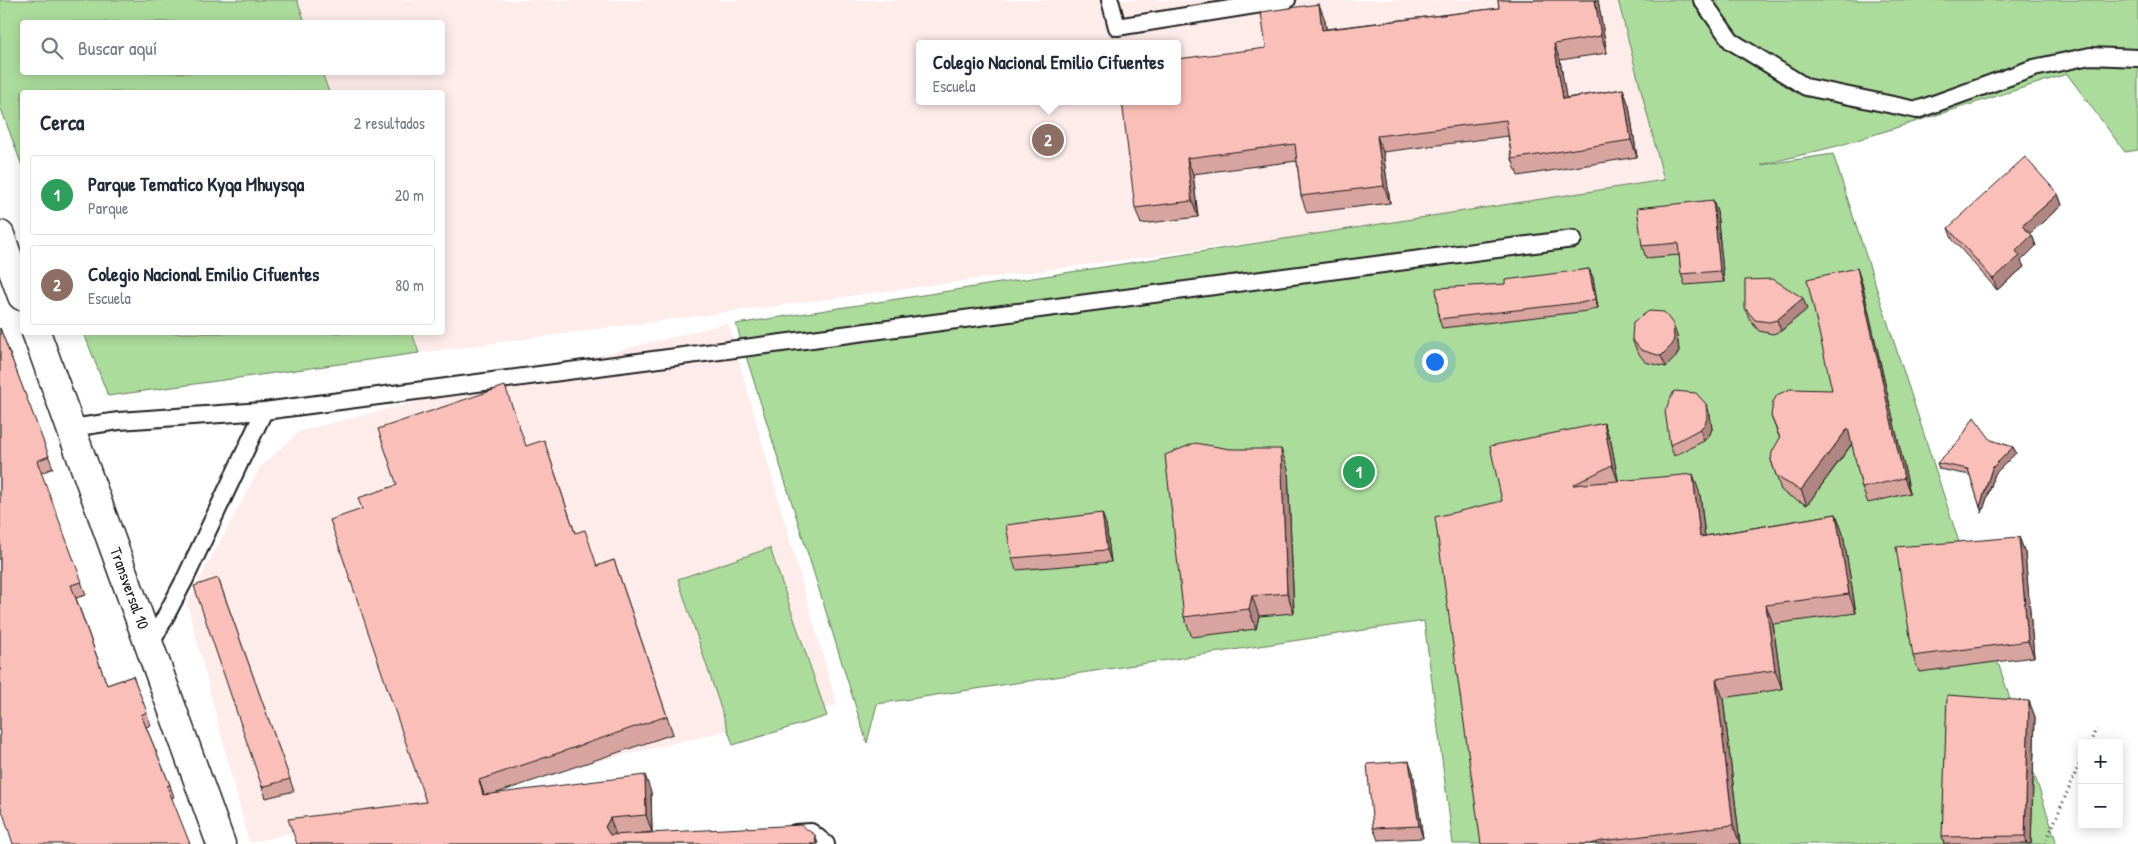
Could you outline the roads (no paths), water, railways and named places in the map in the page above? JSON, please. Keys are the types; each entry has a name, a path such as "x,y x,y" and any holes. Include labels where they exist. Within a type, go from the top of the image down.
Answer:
{"main road":[{"path":"0,235 20,290"},
{"name":"Transversal 10","path":"37,335 151,644 222,844"}],"lane":[{"path":"1110,0 1117,27 1286,0"},
{"path":"1702,0 1730,41 1806,87 1917,110 2034,68 2090,56 2138,58"},
{"path":"71,428 119,421 264,411 1573,239"},
{"path":"151,644 185,579 264,411"},
{"path":"782,834 811,832 826,844"}],"place":[{"name":"Colegio Nacional Emilio Cifuentes","path":"1048,140"},
{"name":"Parque Tematico Kyqa Mhuysqa","path":"1359,472"}]}
